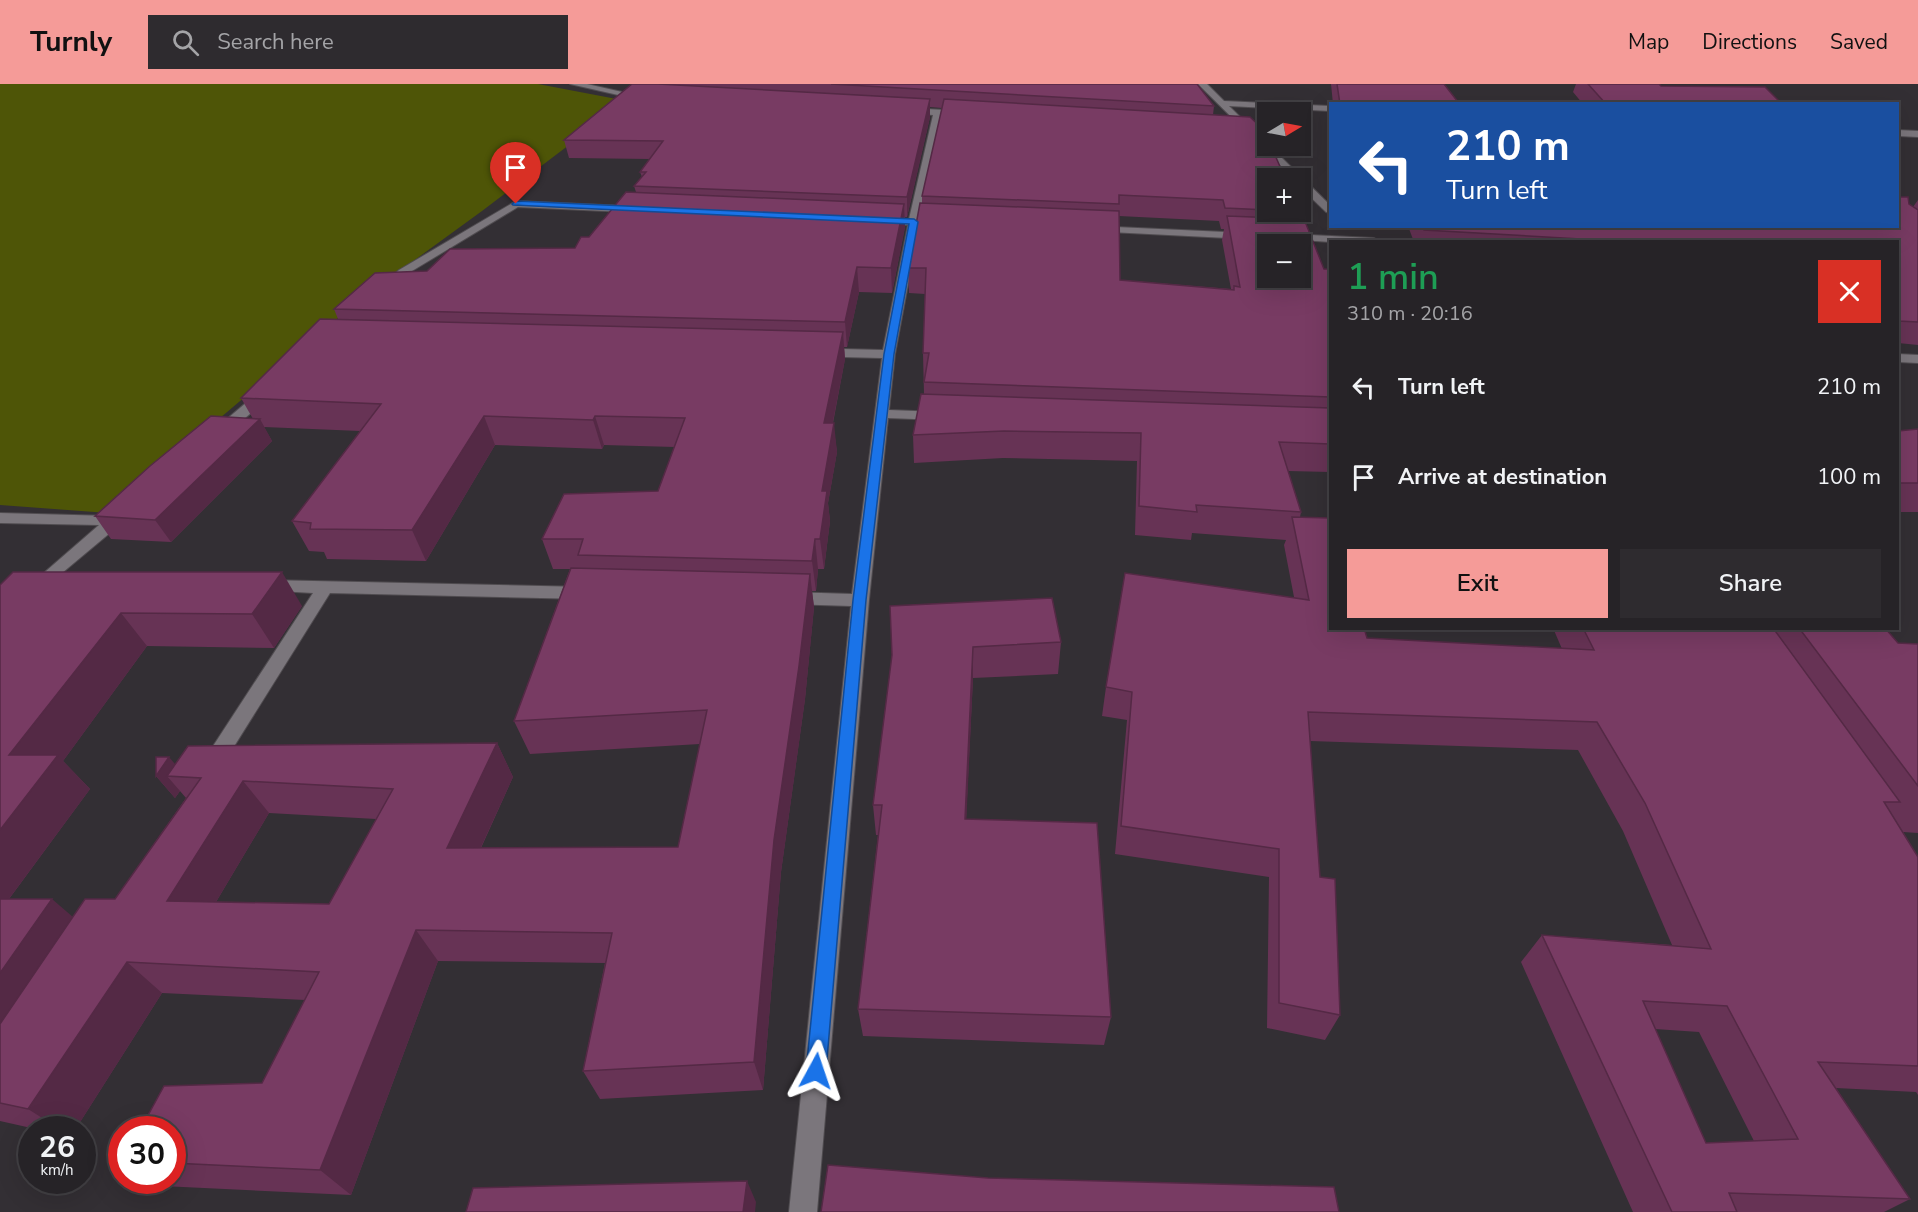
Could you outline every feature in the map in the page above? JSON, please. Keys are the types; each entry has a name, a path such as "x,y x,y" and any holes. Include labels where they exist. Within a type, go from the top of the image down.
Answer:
{"street":[{"path":"574,84 634,92"},
{"path":"1202,84 1287,168"},
{"path":"1221,103 1329,108"},
{"path":"903,110 973,115"},
{"path":"803,1212 860,600 889,354 914,222 938,113"},
{"path":"1239,131 1250,131"},
{"path":"1899,133 1918,134"},
{"path":"1311,192 1329,209"},
{"path":"889,354 324,344 403,272 516,204 937,223"},
{"path":"1357,228 1374,240"},
{"path":"1079,229 1256,236"},
{"path":"1311,238 1351,240"},
{"path":"1899,358 1918,359"},
{"path":"204,446 275,386"},
{"path":"882,414 953,417"},
{"path":"81,579 41,582 132,506"},
{"path":"0,519 114,521"},
{"path":"255,585 597,593"},
{"path":"197,787 325,588"},
{"path":"770,597 860,600"}],"green space":[{"path":"0,84 538,84 627,101 357,302 108,513 0,505"}],"building":[{"path":"632,84 930,99 907,197 634,186 646,172 640,172 663,141 564,140"},
{"path":"831,84 1197,84 1214,106"},
{"path":"1337,84 1444,84 1458,102 1340,102"},
{"path":"1588,84 1765,87 1780,102 1604,102"},
{"path":"944,99 1250,117 1257,124 1257,156 1275,156 1281,168 1257,168 1257,209 1225,208 1223,200 1119,195 1119,204 922,196"},
{"path":"626,192 904,204 891,268 857,267 845,322 334,309 375,273 427,271 450,249 575,248 581,237 589,237"},
{"path":"1899,197 1908,197 1909,204 1918,210 1918,322 1899,321 1899,240 1599,240 1424,230 1424,228 1899,228"},
{"path":"920,203 1119,211 1120,280 1234,290 1234,286 1240,287 1227,216 1257,217 1257,222 1305,222 1310,234 1257,234 1257,288 1311,288 1311,236 1324,269 1329,269 1329,397 924,382 929,353 923,353 926,268 908,268"},
{"path":"320,319 843,332 824,423 834,423 822,491 827,491 820,539 815,539 812,561 578,555 583,539 542,539 564,494 658,491 685,418 595,416 593,420 484,416 412,530 310,529 311,523 292,521 381,404 241,398"},
{"path":"921,394 1329,408 1329,444 1279,442 1301,512 1196,505 1197,512 1139,506 1141,433 1004,431 913,435"},
{"path":"211,416 260,419 155,520 95,516 150,466"},
{"path":"1918,429 1918,483 1899,483 1899,431"},
{"path":"1292,517 1329,518 1329,630 1365,630 1367,638 1594,650 1584,630 1774,630 1900,802 1884,802 1918,857 1918,1066 1818,1062 1910,1199 1729,1193 1737,1212 1672,1212 1542,935 1711,949 1645,803 1597,722 1308,712 1320,877 1335,879 1340,1015 1279,1003 1279,849 1121,826 1132,692 1106,687 1125,573 1309,600","holes":["1643,1001 1727,1006 1798,1139 1706,1143"]},
{"path":"571,568 810,574 774,840 754,1062 583,1071 612,933 416,930 320,1170 186,1164 186,1116 148,1116 164,1086 262,1083 319,972 127,962 28,1109 0,1103 0,1024 85,899 115,899 201,778 167,776 188,746 497,743 447,848 678,847 707,710 514,721","holes":["243,781 393,789 329,904 167,901"]},
{"path":"13,572 282,572 252,614 121,613 9,755 58,755 0,830 0,585"},
{"path":"1052,598 1061,642 973,647 965,819 1097,823 1111,1017 858,1009 882,805 873,805 892,655 890,606"},
{"path":"1801,630 1887,630 1898,643 1918,644 1918,786"},
{"path":"156,757 169,757 156,776"},
{"path":"0,899 52,899 0,973"},
{"path":"828,1165 988,1178 1334,1187 1339,1212 821,1212"},
{"path":"747,1181 743,1212 466,1212 473,1188"}],"route":[{"path":"516,204 914,222 889,354 860,600 816,1071"}]}
